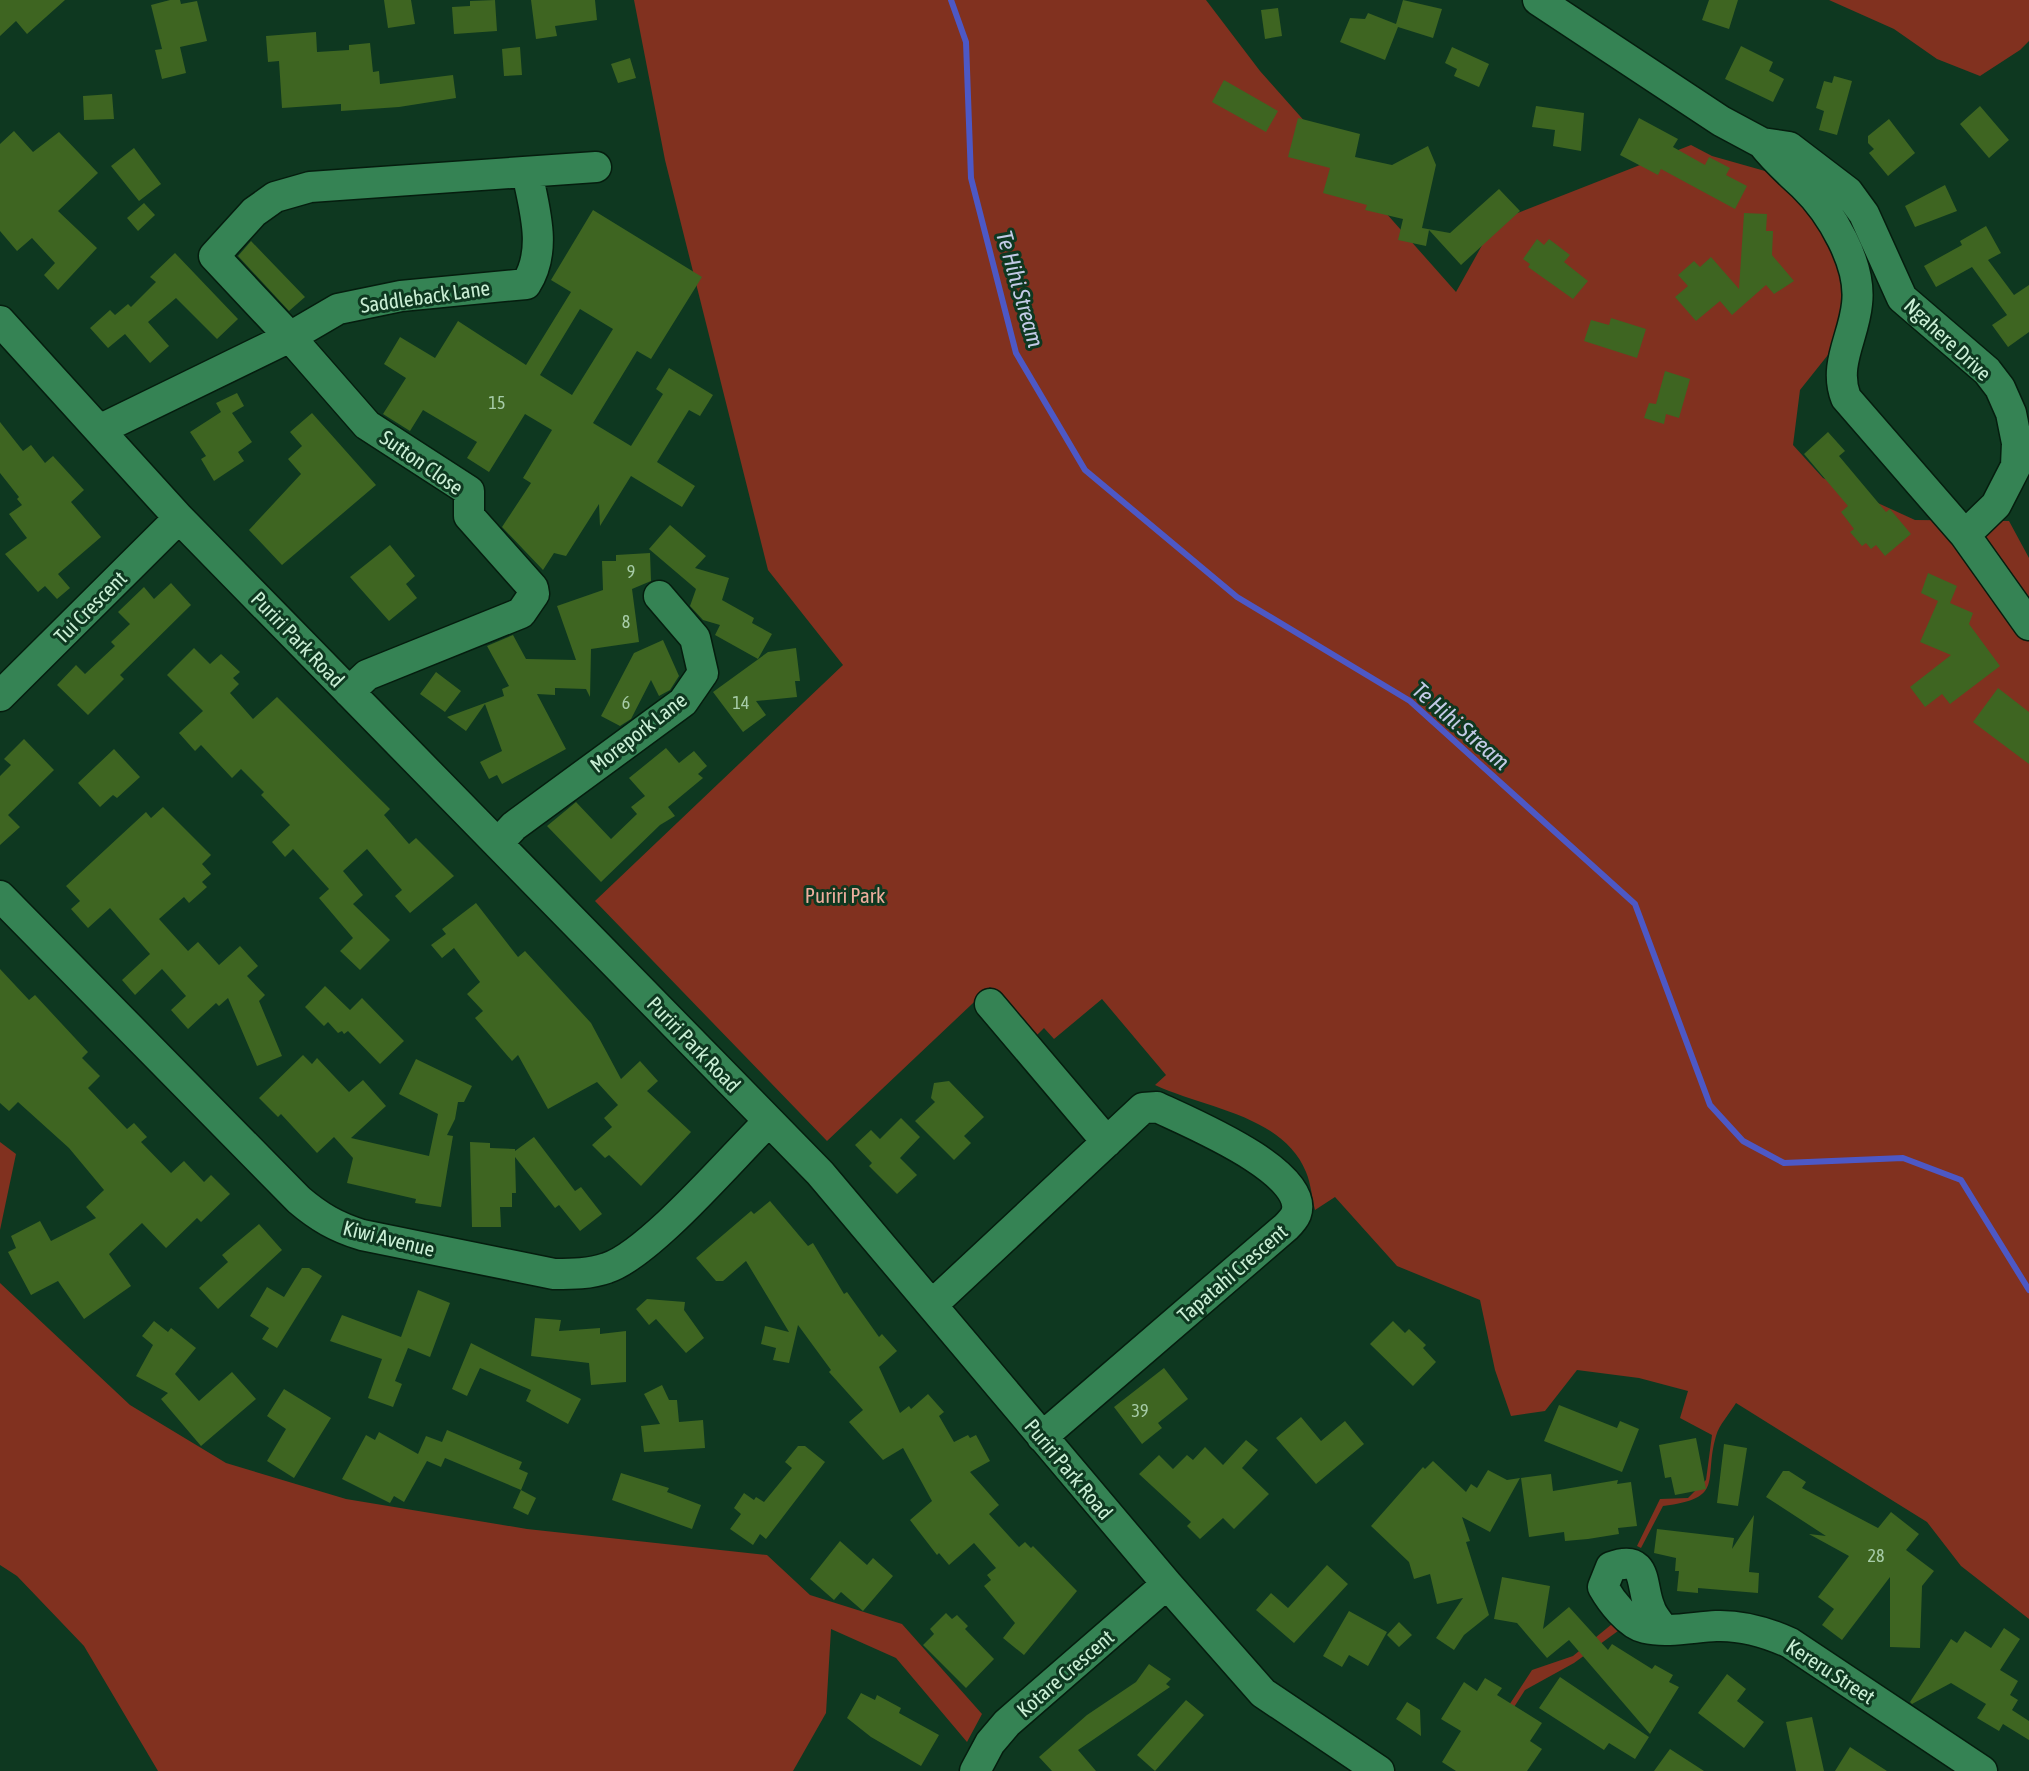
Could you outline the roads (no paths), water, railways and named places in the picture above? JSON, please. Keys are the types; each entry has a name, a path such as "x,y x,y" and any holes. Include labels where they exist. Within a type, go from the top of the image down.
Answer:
{"street":[{"name":"Ngahere Drive","path":"1538,0 1692,104 1762,143 1789,147 1848,192 1864,214 1902,299 1987,371 2000,388 2011,413 2017,443 2016,466 1996,505 1965,535"},
{"name":"Ngahere Drive","path":"1762,143 1779,165 1804,186 1821,207 1848,256 1858,301 1840,382 1846,398 1965,535 2029,625"},
{"path":"99,430 290,337 214,256 254,212 275,197 310,187 596,167"},
{"name":"Saddleback Lane","path":"290,337 338,309 401,296 526,284 536,261 539,235 527,172"},
{"name":"Puriri Park Road","path":"0,321 179,518 820,1172 1042,1437 1263,1693 1379,1771"},
{"name":"Sutton Close","path":"290,337 367,425 469,491 469,516 526,579 534,594 521,613 367,675 349,692"},
{"name":"Tui Crescent","path":"0,696 179,518"},
{"name":"Morepork Lane","path":"498,843 514,827 682,702 703,673 695,638 659,596"},
{"name":"Kiwi Avenue","path":"0,896 299,1200 318,1217 339,1228 362,1235 554,1274 579,1274 607,1268 630,1256 653,1237 769,1121"},
{"path":"990,1004 1107,1142"},
{"name":"Tapatahi Crescent","path":"932,1305 1143,1108 1157,1107 1252,1154 1288,1185 1295,1199 1296,1213 1286,1227 1042,1437"},
{"name":"Kotare Crescent","path":"975,1771 990,1743 1007,1723 1167,1584"},
{"name":"Kereru Street","path":"1662,1628 1744,1627 1771,1634 1982,1771"}],"waterway":[{"name":"Te Hihi Stream","path":"951,0 966,42 971,178 1016,353 1085,470 1237,597 1410,701 1635,904 1710,1105 1743,1141 1784,1163 1903,1158 1961,1180 2029,1290"}],"park label":[{"name":"Puriri Park","path":"845,895"}]}
